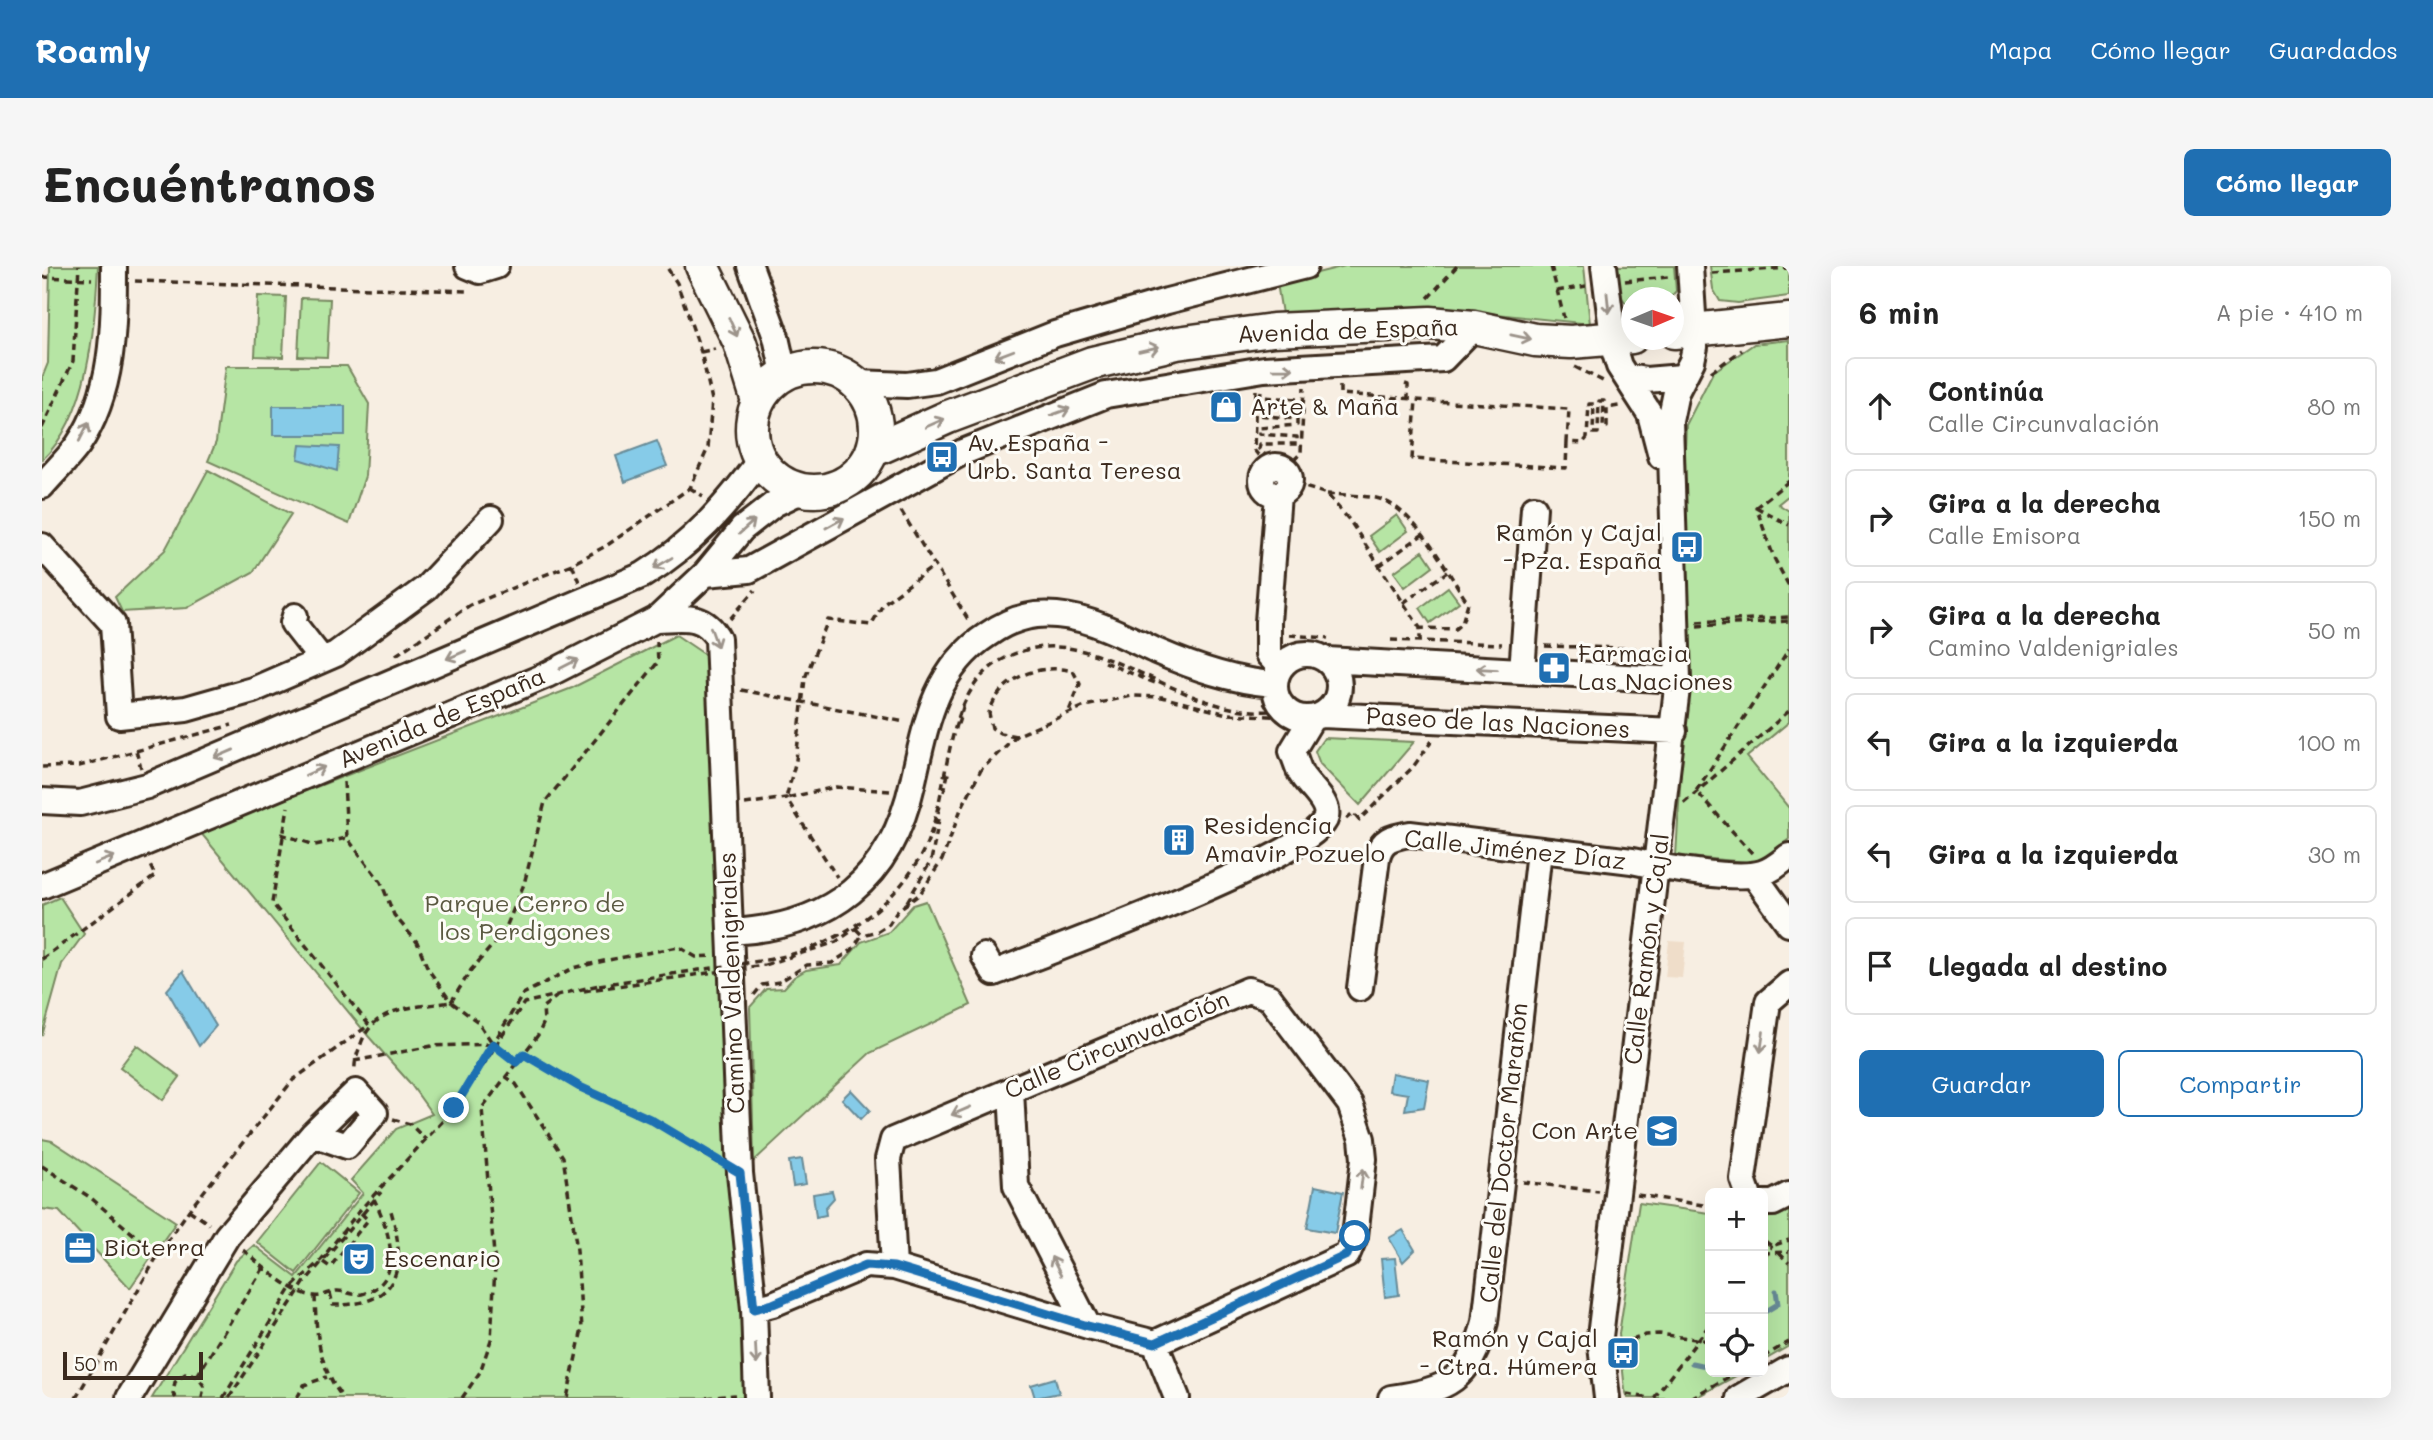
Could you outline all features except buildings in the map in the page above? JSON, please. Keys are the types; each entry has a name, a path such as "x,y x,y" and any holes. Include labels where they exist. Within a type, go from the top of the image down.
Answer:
{"main road":[{"path":"702,266 740,343 758,401"},
{"path":"1684,330 1789,320"},
{"name":"Avenida de España","path":"872,451 948,417 1092,363 1177,343 1273,330 1430,323 1474,327 1535,340 1621,338"},
{"path":"809,366 835,370 856,383 870,403 876,426 872,451 861,469 845,483 824,490 803,490 778,480 760,460 751,431 758,401 784,373 809,366"}],"street":[{"path":"750,266 776,337 784,373"},
{"name":"Avenida de España","path":"856,383 907,386 936,381 1055,334 1167,301 1305,266"},
{"name":"Calle Ramón y Cajal","path":"1604,266 1621,334"},
{"name":"Calle Ramón y Cajal","path":"1607,1398 1600,1349 1628,1194 1657,867 1678,680 1670,421 1687,369 1684,330 1690,266"},
{"path":"42,486 78,444 96,410 107,375 115,332 114,273"},
{"path":"705,574 750,570 963,452 1105,395 1260,370 1443,359 1474,327"},
{"path":"1619,386 1687,369 1731,327"},
{"name":"Calle Ramón y Cajal","path":"1621,347 1619,386 1650,414 1671,497"},
{"path":"49,803 102,799 146,786 643,575 675,555 724,509 760,460"},
{"path":"984,956 994,973 1154,911 1298,845 1319,829 1326,818 1325,807 1300,772 1292,751 1312,717 1283,707 1272,684 1268,654 1268,614 1280,476"},
{"name":"Avenida de España","path":"42,886 547,675 657,619 705,574 743,529 774,504 803,490"},
{"path":"1522,671 1534,508"},
{"path":"61,561 113,624 119,716 186,709 253,690 336,654 426,588 491,519"},
{"path":"731,943 762,930 805,920 835,904 876,870 892,845 904,814 929,711 937,690 961,656 975,642 1010,622 1034,615 1082,620 1203,670 1272,684"},
{"path":"295,616 293,623 322,660"},
{"name":"Camino Valdenigriales","path":"657,619 696,617 711,626 718,639 740,1173 754,1309 757,1396"},
{"path":"1272,684 1293,656 1330,649 1419,653 1522,671 1678,680"},
{"name":"Paseo de las Naciones","path":"1312,717 1331,708 1340,689 1330,649"},
{"name":"Paseo de las Naciones","path":"1312,717 1674,731"},
{"name":"Calle Jiménez Díaz","path":"1360,988 1377,858 1380,846 1388,839 1410,834 1632,861 1657,867 1761,873"},
{"name":"Calle del Doctor Marañón","path":"1391,1398 1429,1392 1454,1382 1467,1367 1479,1344 1485,1322 1539,851"},
{"path":"1789,856 1761,873 1789,924"},
{"path":"1746,1188 1743,1180 1768,1002 1789,984"},
{"name":"Calle Circunvalación","path":"894,1267 888,1159 893,1140 1248,989 1269,997 1350,1104 1362,1139 1364,1159 1355,1236 1347,1255 1155,1343"},
{"path":"1011,1090 1016,1186 1088,1326"},
{"path":"129,1398 227,1236 313,1133 356,1092 375,1113 347,1146 313,1133"},
{"path":"1768,1203 1789,1195"},
{"path":"754,1309 773,1304 866,1265 894,1267 1088,1326 1155,1343 1177,1398"},
{"path":"1739,1398 1789,1369"}],"path":[{"path":"42,428 74,361 79,266"},
{"path":"384,662 470,605 572,564 606,546 690,488 708,447 712,400 689,317 677,283 666,266"},
{"path":"1414,299 1428,299 1457,266"},
{"path":"42,277 80,278 114,273 472,291 484,267"},
{"path":"1567,442 1583,443 1587,438 1589,404 1594,404 1592,433 1598,433 1599,401 1604,401 1603,427 1607,427 1608,408 1624,404 1619,386 1571,365"},
{"path":"1340,367 1339,394 1569,409 1566,467 1412,459 1416,400"},
{"path":"1280,476 1301,453 1306,369"},
{"path":"1260,370 1260,397 1297,399 1297,406 1259,409 1259,415 1297,419 1297,425 1259,428 1259,435 1297,437 1297,444 1259,444 1259,449 1280,476"},
{"path":"1260,370 1254,450 1280,476 1327,494 1378,498 1394,506 1422,535 1468,603 1462,623 1455,629 1420,628"},
{"path":"1756,507 1789,481"},
{"path":"690,488 724,509"},
{"path":"1327,494 1350,521 1420,628 1419,653"},
{"path":"1756,507 1789,525"},
{"path":"1756,507 1774,558 1789,586"},
{"path":"907,521 971,620 961,627"},
{"path":"1379,566 1422,535"},
{"path":"572,564 587,600"},
{"path":"786,798 796,760 805,678 828,620 871,625 884,603 934,566"},
{"path":"1403,603 1447,572"},
{"path":"1268,614 1283,616 1281,634 1330,649"},
{"path":"721,617 727,623"},
{"path":"76,1398 158,1255 188,1210 293,1080 369,1025 396,1010 451,1002 471,970 504,932 524,884 545,802 658,662 657,619"},
{"path":"1686,625 1789,619"},
{"path":"1383,640 1419,653 1524,645 1659,649"},
{"path":"908,874 926,844 940,800 957,712 967,695 986,673 1034,649 1067,649 1090,655 1176,690 1246,714"},
{"path":"1696,791 1789,649"},
{"path":"1017,736 1000,733 992,728 989,713 1003,686 1024,675 1052,668 1073,671 1079,677 1076,698 1070,709 1061,716"},
{"path":"1230,709 1269,711 1272,684"},
{"path":"732,688 907,723"},
{"path":"734,1019 762,985 779,982 807,965 832,963 852,950 862,935 878,931 911,897 931,861 954,734 967,695"},
{"path":"898,910 920,894 942,860 961,809 981,770 1017,736 1085,706 1132,695 1162,697 1227,714 1312,717"},
{"path":"1696,791 1789,711"},
{"path":"905,735 910,713"},
{"path":"136,751 239,723"},
{"path":"343,773 347,838 380,882 394,915 417,942 428,969 451,1002 478,1022 494,1045 516,1062"},
{"path":"294,781 281,834 272,903 369,1025"},
{"path":"890,799 894,782"},
{"path":"738,805 836,787 892,791"},
{"path":"1696,791 1761,873"},
{"path":"786,798 802,818 840,882"},
{"path":"462,1398 480,1372 491,1340 495,1267 482,1108 538,1035 544,1022 543,1007 555,998 598,987 765,965 836,942 856,929 887,902 902,883 929,841 940,807"},
{"path":"281,834 316,845 347,838"},
{"path":"42,959 155,876 140,846"},
{"path":"229,1398 300,1290 361,1213 454,1108 524,1003 598,987 794,955 849,931 880,907 902,883"},
{"path":"856,929 862,935"},
{"path":"373,1199 450,1115 523,995 573,968 679,947 696,957 731,943"},
{"path":"356,1092 354,1061 369,1025"},
{"path":"354,1061 432,1046 494,1045"},
{"path":"524,1054 580,1087 650,1119 740,1173"},
{"path":"505,1075 516,1084 564,1157 577,1250 582,1329 567,1398"},
{"path":"375,1113 410,1124 426,1140"},
{"path":"42,1166 91,1198 158,1255"},
{"path":"1503,1180 1705,1205"},
{"path":"188,1210 227,1236 292,1287 315,1296 339,1290 348,1295 361,1294 379,1286 387,1278 390,1247 383,1218 373,1199"},
{"path":"330,1293 333,1305 366,1303 384,1293 395,1281 399,1251 391,1211"},
{"path":"322,1261 330,1267 339,1257 368,1220 361,1213"},
{"path":"1768,1251 1772,1246 1789,1240"},
{"path":"1768,1243 1772,1246"},
{"path":"1768,1254 1789,1252"},
{"path":"1779,1253 1789,1263"},
{"path":"223,1398 292,1287 322,1261"},
{"path":"197,1376 264,1267"},
{"path":"315,1296 318,1340 327,1377 343,1398"},
{"path":"1654,1398 1705,1331"},
{"path":"1600,1349 1633,1342 1646,1335 1705,1340"},
{"path":"1768,1354 1789,1342"},
{"path":"176,1398 173,1394 175,1382 185,1374 197,1376 204,1387 203,1398"},
{"path":"297,1398 304,1385 327,1377"},
{"path":"1691,1398 1728,1377"},
{"path":"706,1398 757,1396"}],"shaded area":[{"path":"1669,941 1686,942 1682,978 1665,977"}],"green space":[{"path":"50,266 98,266 95,315 80,395 58,441 42,460 42,378 48,363"},
{"path":"1345,266 1584,266 1590,324 1439,308 1282,314 1277,283"},
{"path":"1617,266 1674,266 1676,287 1621,287 1620,295"},
{"path":"1710,266 1789,266 1789,296 1738,303 1720,301 1713,289"},
{"path":"258,296 286,297 283,357 255,356"},
{"path":"301,298 330,299 327,357 298,356"},
{"path":"1789,340 1789,495 1778,504 1789,511 1789,722 1747,757 1789,808 1789,839 1760,863 1676,856 1690,615 1683,497 1686,425 1713,372 1754,344"},
{"path":"226,366 347,366 369,404 365,476 349,524 208,461 216,442"},
{"path":"208,470 291,514 253,572 187,608 122,612 115,597 165,550"},
{"path":"1397,515 1408,531 1380,552 1369,536"},
{"path":"1423,551 1433,566 1405,587 1394,572"},
{"path":"1448,587 1459,602 1430,623 1420,608"},
{"name":"Parque Cerro de los Perdigones","path":"676,635 707,656 750,1398 152,1398 236,1261 254,1245 296,1277 363,1193 351,1180 396,1129 432,1114 409,1082 200,832 572,688"},
{"path":"1324,738 1414,742 1360,805 1320,764 1315,751"},
{"path":"60,897 84,934 62,964 42,1036 42,905"},
{"path":"926,901 971,1005 870,1053 754,1161 750,1007 766,989 784,988 794,977 806,970 841,965 861,942 889,932 913,905"},
{"path":"137,1045 180,1077 163,1100 120,1067"},
{"path":"42,1139 52,1141 176,1222 130,1288 59,1211 42,1209"},
{"path":"321,1162 359,1193 296,1273 257,1242"},
{"path":"1639,1203 1705,1212 1705,1377 1734,1377 1695,1398 1628,1398 1619,1334"},
{"path":"1768,1208 1789,1211 1789,1346 1768,1358"}],"water":[{"path":"273,406 345,406 345,435 273,435"},
{"path":"657,441 667,466 625,482 616,456"},
{"path":"300,445 339,447 337,471 298,459"},
{"path":"183,971 216,1026 199,1046 167,990"},
{"path":"1392,1073 1429,1080 1424,1107 1405,1110 1408,1094 1389,1091"},
{"path":"851,1090 870,1110 861,1119 842,1099"},
{"path":"802,1159 806,1184 793,1186 789,1161"},
{"path":"1315,1186 1343,1192 1335,1233 1307,1228"},
{"path":"832,1191 834,1198 825,1208 826,1215 816,1217 813,1194"},
{"path":"1403,1230 1415,1250 1403,1262 1389,1238"},
{"path":"1395,1258 1399,1295 1385,1297 1381,1259"},
{"path":"1055,1378 1059,1393 1035,1398 1031,1385"}],"waterway":[{"path":"1768,1310 1778,1304 1776,1291"},
{"path":"1692,1363 1705,1366"}],"place":[{"name":"Arte & Maña","path":"1226,407"},
{"name":"Av. España - Urb. Santa Teresa","path":"942,457"},
{"name":"Ramón y Cajal - Pza. España","path":"1687,547"},
{"name":"Farmacia Las Naciones","path":"1554,668"},
{"name":"Residencia Amavir Pozuelo","path":"1179,840"},
{"name":"Con Arte","path":"1662,1131"},
{"name":"Bioterra","path":"80,1248"},
{"name":"Escenario","path":"359,1259"},
{"name":"Ramón y Cajal - Ctra. Húmera","path":"1623,1353"}],"route":[{"path":"454,1108 493,1044 516,1062 524,1054 580,1087 650,1119 740,1173 754,1309 773,1304 866,1265 894,1267 1088,1326 1155,1343 1347,1255 1355,1236"}]}
